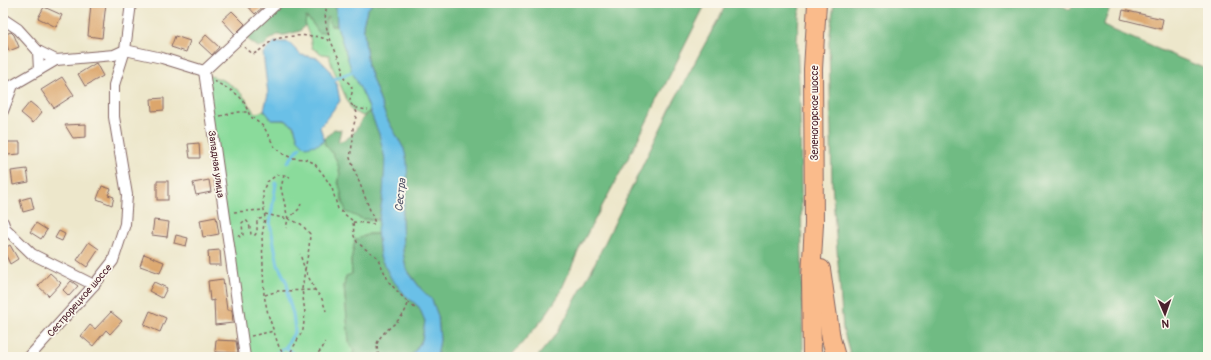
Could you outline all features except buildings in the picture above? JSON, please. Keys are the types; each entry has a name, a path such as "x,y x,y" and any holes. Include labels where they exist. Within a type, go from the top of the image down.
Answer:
{"highway":[{"name":"Зеленогорское шоссе","path":"812,357 811,277 814,224 813,69 817,3"},
{"name":"Зеленогорское шоссе","path":"814,224 836,357"}],"street":[{"name":"Сестрорецкое шоссе","path":"29,357 94,285 113,261 125,224 127,195 114,117 114,86 125,50 131,3"},
{"path":"3,111 13,85 56,60 114,55 125,50 162,58 204,75 236,41 277,3"},
{"path":"3,19 18,29 38,51 56,60"},
{"path":"38,51 39,70"},
{"name":"Западная улица","path":"204,75 244,357"},
{"path":"4,226 32,254 94,285"}],"path":[{"path":"327,3 325,15 331,42 343,68 341,73 343,79 352,88 350,102 354,106 357,113 353,128 350,158 375,223 353,222"},
{"path":"236,41 253,54 275,39 298,35 322,38 331,42"},
{"path":"204,75 210,80 232,91 244,102 250,116 264,128 274,146 283,154 292,158 305,159 314,163 332,188 338,209 351,218 353,222 354,236 357,242 379,259 382,269 389,282 417,310"},
{"path":"354,106 368,110"},
{"path":"210,116 248,112"},
{"path":"264,214 288,219 300,224 310,234 302,289 306,313 303,330 287,356 284,355 279,347 268,314 264,295 262,236 265,218 264,214 263,202 263,190 267,182 277,175 290,177"},
{"path":"284,175 281,188 288,219 286,228"},
{"path":"288,219 299,209 301,204"},
{"path":"224,217 264,210"},
{"path":"224,217 235,223 238,236 240,237 243,235 242,222 244,220 248,221 251,234 255,235 257,232 257,221 265,218"},
{"path":"300,254 314,290 322,299 326,311"},
{"path":"264,295 278,291 302,289 314,290"},
{"path":"378,357 377,346 379,338 403,316 408,303 406,300"},
{"path":"242,338 274,331"},
{"path":"314,357 322,349 325,342"}],"green space":[{"path":"277,3 338,3 336,6 337,26 331,26 328,16 326,18 325,32 319,33 311,21 306,17 305,25 300,31 285,35 277,35 268,41 264,46 258,47 242,35"},
{"path":"373,3 706,3 633,149 581,245 559,295 543,319 510,357 437,357 440,340 438,316 432,300 421,289 406,268 403,252 402,217 408,185 404,149 386,117 368,67 363,24 367,10"},
{"path":"727,3 800,3 797,40 800,106 803,357 537,357 558,332 591,271 674,101"},
{"path":"834,3 1057,3 1070,10 1074,3 1112,3 1103,26 1208,70 1208,357 851,357 843,329 832,183 829,42"},
{"path":"328,16 331,26 337,26 370,111 363,116 352,111 332,66 329,55 322,54 312,48 310,37 305,25 306,17 311,21 319,33"},
{"path":"204,74 220,79 233,86 245,98 254,113 264,110 272,120 283,120 290,123 294,128 298,139 320,144 324,139 325,145 331,150 338,163 340,176 338,183 341,189 342,202 362,219 379,220 378,234 369,234 355,240 351,261 352,275 346,276 344,286 349,341 354,351 352,357 245,357"},
{"path":"370,111 381,140 385,158 385,181 379,220 362,219 346,212 339,183 340,175 336,158 325,145 324,139 334,129 341,130 338,142 345,140 354,133 362,119"},
{"path":"369,234 378,234 380,257 391,278 405,295 419,307 425,321 422,340 411,357 352,357 354,351 349,341 344,286 346,276 352,274 351,261 355,240"}],"water":[{"name":"Сестра","path":"338,3 373,3 367,10 363,24 368,67 386,117 404,149 407,161 408,185 402,217 403,252 406,269 421,289 432,300 438,316 440,340 437,357 411,357 422,340 425,321 419,307 405,295 391,278 380,257 377,230 383,194 385,159 379,134 365,98 352,72 337,26 336,6"},
{"path":"275,42 288,42 301,55 318,58 329,69 337,85 340,101 320,127 324,139 320,144 306,147 298,139 294,126 285,120 272,120 264,110 268,94 263,53"}],"waterway":[{"path":"334,79 352,72"},
{"path":"288,162 300,147"},
{"path":"276,183 270,223 278,265 287,283 288,298 293,314 295,331 286,347 294,355"},
{"path":"272,357 286,347"}]}
